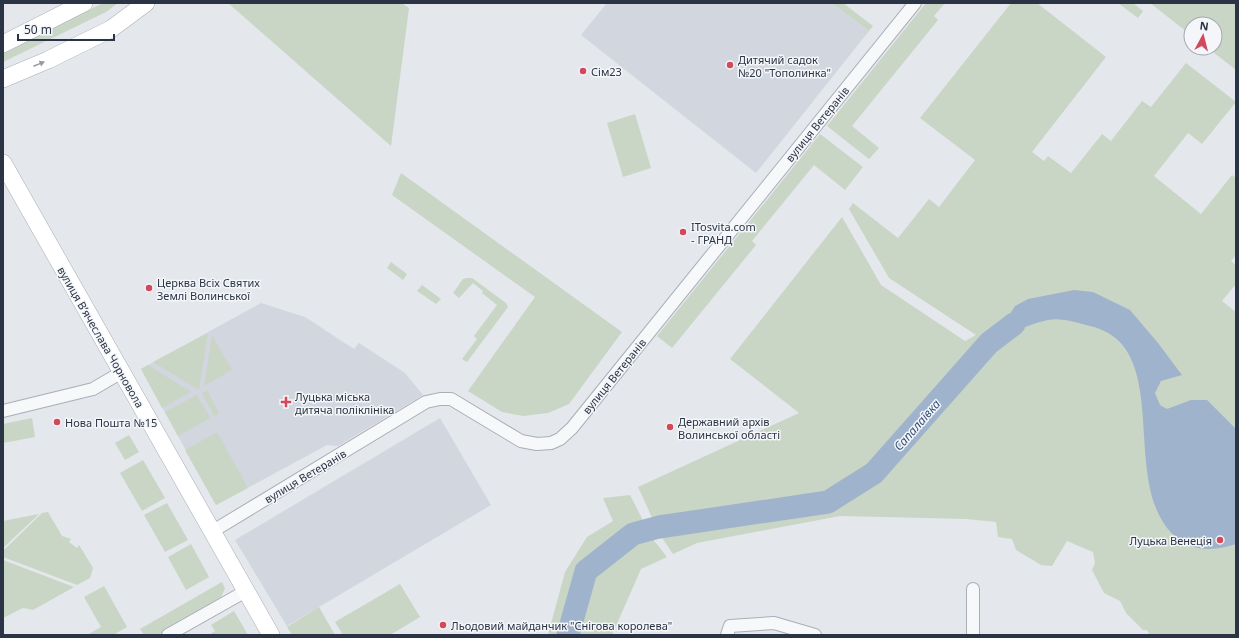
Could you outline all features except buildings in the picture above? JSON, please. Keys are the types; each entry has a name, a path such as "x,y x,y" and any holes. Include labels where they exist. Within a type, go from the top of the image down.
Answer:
{"street":[{"path":"3,44 84,3"},
{"path":"3,79 48,60 111,29 146,3"},
{"name":"вулиця Ветеранів","path":"213,532 426,402 440,399 451,399 521,441 537,444 551,443 560,439 572,428 915,3"},
{"name":"вулиця Вʼячеслава Чорновола","path":"3,163 271,635"},
{"path":"3,411 93,389 122,372"},
{"path":"973,589 973,635"},
{"path":"168,635 246,591"},
{"path":"727,635 730,626 774,622 815,635"}],"shaded area":[{"name":"Дитячий садок №20 \"Тополинка\"","path":"607,3 832,3 869,31 756,173 581,35"},
{"name":"Луцька міська дитяча поліклініка","path":"261,303 305,317 354,349 359,343 405,373 423,395 338,446 327,445 216,505 141,369"},
{"path":"440,418 491,505 287,626 235,540"}],"green space":[{"path":"103,3 118,3 106,12 3,62 3,52"},
{"path":"228,3 402,3 409,8 391,146"},
{"path":"832,3 843,3 873,26 869,31"},
{"path":"926,3 945,3 934,16 938,20 852,126 879,148 869,159 827,126"},
{"path":"1011,3 1037,3 1106,57 1032,152 1044,161 1048,156 1071,173 1102,134 1111,141 1142,101 1151,107 1186,63 1236,102 1202,144 1188,133 1154,176 1201,214 1232,175 1236,178 1236,255 1231,261 1236,265 1236,284 1222,301 1236,312 1236,635 1150,635 1147,630 1143,630 1126,613 1120,601 1104,593 1092,570 1095,563 1093,552 1067,541 1052,566 1041,565 1016,550 1012,539 998,537 996,522 966,519 840,516 697,543 673,554 660,535 638,487 799,413 730,359 842,217 881,285 965,341 976,335 889,278 849,209 853,203 898,238 929,199 939,207 975,160 920,118"},
{"path":"1118,3 1133,3 1143,11 1138,18"},
{"path":"1150,3 1236,3 1236,70 1218,56 1223,56 1223,16 1183,16 1183,29"},
{"path":"635,114 651,168 623,177 607,123"},
{"path":"820,134 863,167 845,190 814,165 752,241 756,245 672,348 657,336"},
{"path":"401,173 622,332 569,404 548,413 523,416 502,412 468,391 535,297 392,195"},
{"path":"391,262 407,274 403,280 387,268"},
{"path":"472,278 506,303 508,307 467,362 462,359 477,339 474,336 497,305 482,293 483,291 473,283 459,298 453,293 463,279"},
{"path":"422,285 441,299 436,304 417,291"},
{"path":"208,333 199,390 153,362"},
{"path":"212,335 232,370 204,386"},
{"path":"148,365 191,392 162,408 141,369"},
{"path":"207,390 219,413 214,416 202,393"},
{"path":"197,395 210,418 178,436 165,412"},
{"path":"32,418 35,437 3,443 3,424"},
{"path":"217,432 248,488 216,505 185,450"},
{"path":"129,435 139,452 125,460 115,443"},
{"path":"143,460 165,498 142,511 120,473"},
{"path":"630,495 652,538 667,557 641,569 612,635 548,635 565,572 587,537 613,521 603,498"},
{"path":"167,503 188,540 165,552 144,515"},
{"path":"48,512 62,536 71,539 69,542 77,548 79,545 93,568 90,578 77,585 3,557 3,551 42,513"},
{"path":"39,514 3,548 3,521"},
{"path":"191,544 209,577 186,590 168,557"},
{"path":"3,560 74,587 33,610 23,608 3,618"},
{"path":"222,582 225,588 220,600 158,635 144,635 140,629"},
{"path":"400,584 420,617 390,635 343,635 335,622"},
{"path":"104,586 127,627 113,635 87,635 101,627 84,597"},
{"path":"319,607 335,635 292,635 287,627"},
{"path":"234,611 248,635 209,635 215,631 211,625"}],"water":[{"path":"1074,290 1093,292 1130,310 1158,343 1182,375 1161,381 1155,393 1160,405 1167,409 1191,400 1207,400 1236,429 1236,544 1215,549 1188,545 1181,541 1161,519 1151,490 1146,458 1140,390 1132,361 1117,339 1090,326 1053,319 1033,324 989,343 984,333 1005,322 1015,306 1028,299"}],"waterway":[{"name":"Сапалаївка","path":"568,635 586,571 633,534 659,527 828,502 874,473 989,343 1014,324"}],"place":[{"name":"Дитячий садок №20 \"Тополинка\"","path":"730,65"},
{"name":"Сім23","path":"583,71"},
{"name":"ITosvita.com - ГРАНД","path":"683,232"},
{"name":"Церква Всіх Святих Землі Волинської","path":"149,288"},
{"name":"Луцька міська дитяча поліклініка","path":"286,402"},
{"name":"Нова Пошта №15","path":"57,422"},
{"name":"Державний архів Волинської області","path":"670,427"},
{"name":"Луцька Венеція","path":"1220,540"},
{"name":"Льодовий майданчик \"Снігова королева\"","path":"443,625"}]}
